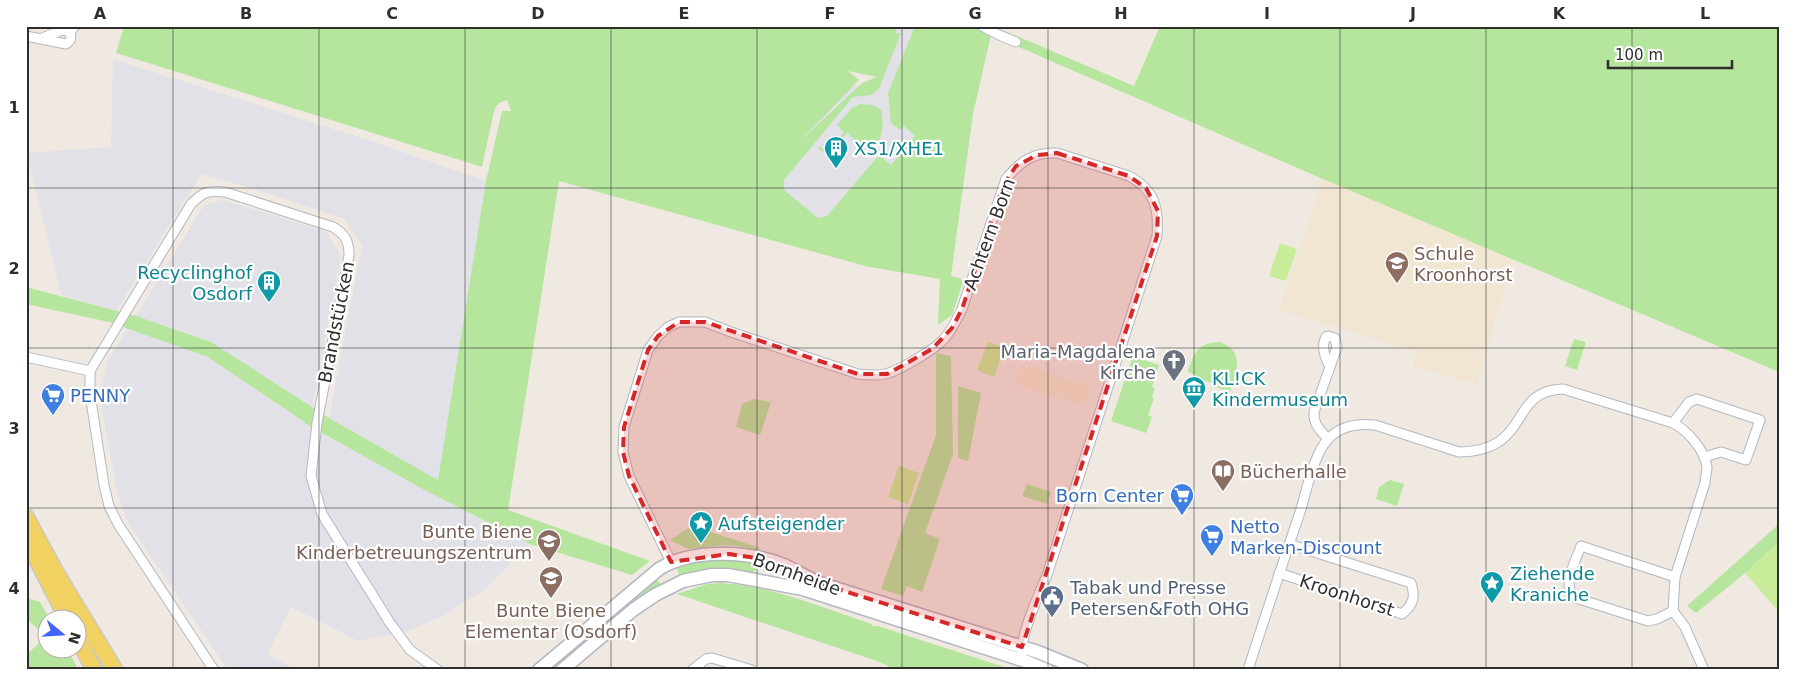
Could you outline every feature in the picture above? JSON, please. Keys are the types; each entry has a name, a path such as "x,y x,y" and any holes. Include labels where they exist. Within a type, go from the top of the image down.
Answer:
{"main road":[{"path":"26,517 58,576 115,670"},
{"path":"26,539 62,608"},
{"path":"88,658 94,670"}],"street":[{"path":"982,26 999,36 1016,42"},
{"path":"26,36 40,39 66,44 70,41 73,29 62,30 40,39"},
{"name":"Achtern Born","path":"671,562 629,476 623,452 624,427 648,350 658,336 668,327 679,322 705,322 858,374 876,376 887,374 932,349 943,340 952,328 962,309 1006,179 1016,166 1027,159 1047,153 1058,153 1129,176 1138,181 1152,198 1158,211 1158,236 1022,654"},
{"name":"Brandstücken","path":"90,371 190,206 200,194 213,191 225,192 333,227 343,232 349,243 349,255 317,423 311,476 322,514 390,623 410,650 438,670"},
{"path":"26,357 90,371 90,394 109,506 118,524 214,670"},
{"path":"1330,367 1314,412 1315,424 1328,439 1339,430 1350,426 1375,424 1459,452 1483,449 1501,440 1525,407 1538,396 1553,389 1563,389 1673,423 1686,433 1704,458 1707,469 1675,577 1673,610 1685,627 1704,670"},
{"path":"1673,423 1689,402 1697,399 1760,420 1746,460 1721,452 1704,458"},
{"name":"Kroonhorst","path":"1248,670 1317,461 1328,439"},
{"name":"Kroonhorst","path":"1279,572 1402,614 1410,607 1415,594 1411,583 1289,544"},
{"path":"1673,610 1653,621 1641,620 1576,598 1569,593 1568,586 1581,546 1675,577"},
{"name":"Bornheide","path":"548,667 654,572 671,562 708,555 729,554 782,564 822,584 1022,654 1047,670"},
{"path":"755,581 764,574 765,566 762,559"},
{"name":"Bornheide","path":"562,670 634,610 668,587 683,581 712,575 728,575 816,593 969,643 1022,654 1038,652 1082,670"},
{"path":"692,670 706,659 712,658 752,670"}],"highlighted area":[{"path":"1057,153 1129,176 1146,188 1158,211 1157,236 1022,647 822,584 762,559 729,554 671,562 629,476 623,452 624,427 648,350 658,336 679,322 705,322 858,374 887,374 932,349 952,328 962,309 1003,186 1016,166 1037,155"}],"shaded area":[{"path":"898,26 973,26 965,89 834,247 761,186 848,84 874,88"},
{"path":"113,59 371,141 486,181 438,481 329,418 362,246 345,219 201,174 116,311 61,295 27,153 111,147"},
{"name":"Schule Kroonhorst","path":"1323,179 1513,258 1477,384 1413,367 1416,351 1279,310"},
{"path":"223,200 327,232 341,257 312,408 211,342 136,316 204,205"},
{"path":"128,327 208,357 310,426 419,487 530,544 484,590 442,616 408,631 358,641 291,607 267,654 297,670 228,670 128,522 117,493 100,396 107,362"},
{"path":"1021,364 1090,386 1084,406 1014,384"}],"green space":[{"path":"124,26 898,26 895,33 901,33 879,89 871,95 853,97 784,180 784,190 818,218 827,216 879,155 891,165 915,136 904,126 900,130 891,123 888,93 915,26 993,26 1134,86 1160,26 1779,26 1779,372 1323,179 991,35 973,114 951,276 960,278 963,282 952,315 938,325 940,279 865,266 559,181 508,510 650,561 632,575 530,544 419,487 310,426 208,357 109,322 26,304 26,287 136,316 211,342 329,418 438,480 486,181 502,111 511,111 507,100 499,104 494,111 482,167 116,53","holes":["848,71 877,77 862,83 797,144 859,80"]},
{"path":"860,104 873,105 881,110 883,122 880,138 875,148 871,153 847,133 828,156 818,148 819,146 824,149 832,140 835,143 844,132 837,125 852,108"},
{"path":"1280,243 1297,249 1286,281 1269,276"},
{"path":"1574,339 1586,342 1577,370 1565,366"},
{"path":"988,342 1004,348 994,377 977,370"},
{"path":"1220,342 1228,346 1236,357 1236,370 1230,392 1212,386 1212,383 1196,378 1196,375 1188,372 1192,359 1198,350 1207,344"},
{"path":"936,353 951,356 953,454 925,533 940,539 922,592 907,586 903,596 881,589 936,435"},
{"path":"1133,356 1159,365 1152,387 1155,388 1152,397 1154,398 1148,415 1152,417 1146,433 1111,421"},
{"path":"958,386 981,393 968,461 958,458"},
{"path":"754,399 771,402 760,435 736,427 742,404"},
{"path":"899,466 919,473 908,504 888,497"},
{"path":"1390,480 1404,484 1397,506 1376,499 1379,487"},
{"path":"1027,484 1051,492 1047,504 1022,496"},
{"path":"1779,524 1779,542 1745,573 1696,613 1687,606"},
{"path":"692,526 760,548 759,550 725,545 689,549 671,541 671,539"},
{"path":"1779,542 1779,612 1745,573"},
{"path":"725,558 748,562 757,569 752,573 726,569 680,579 676,564"},
{"path":"654,577 663,586 573,656 571,653 598,631"},
{"path":"721,583 760,588 779,593 872,624 872,626 878,626 1013,670 897,670 877,661 677,594 707,584"},
{"path":"26,598 40,602 43,608 38,608 38,629 26,618"},
{"path":"38,644 38,658 72,658 79,670 26,670 26,655"}],"place":[{"name":"XS1/XHE1","path":"836,169"},
{"name":"Schule Kroonhorst","path":"1397,284"},
{"name":"Recyclinghof Osdorf","path":"269,303"},
{"name":"Maria-Magdalena Kirche","path":"1174,382"},
{"name":"KL!CK Kindermuseum","path":"1194,409"},
{"name":"PENNY","path":"53,416"},
{"name":"Bücherhalle","path":"1223,492"},
{"name":"Born Center","path":"1182,516"},
{"name":"Aufsteigender","path":"701,544"},
{"name":"Netto Marken-Discount","path":"1212,557"},
{"name":"Bunte Biene Kinderbetreuungszentrum","path":"549,562"},
{"name":"Bunte Biene Elementar (Osdorf)","path":"551,599"},
{"name":"Ziehende Kraniche","path":"1492,604"},
{"name":"Tabak und Presse Petersen&Foth OHG","path":"1052,618"}]}
